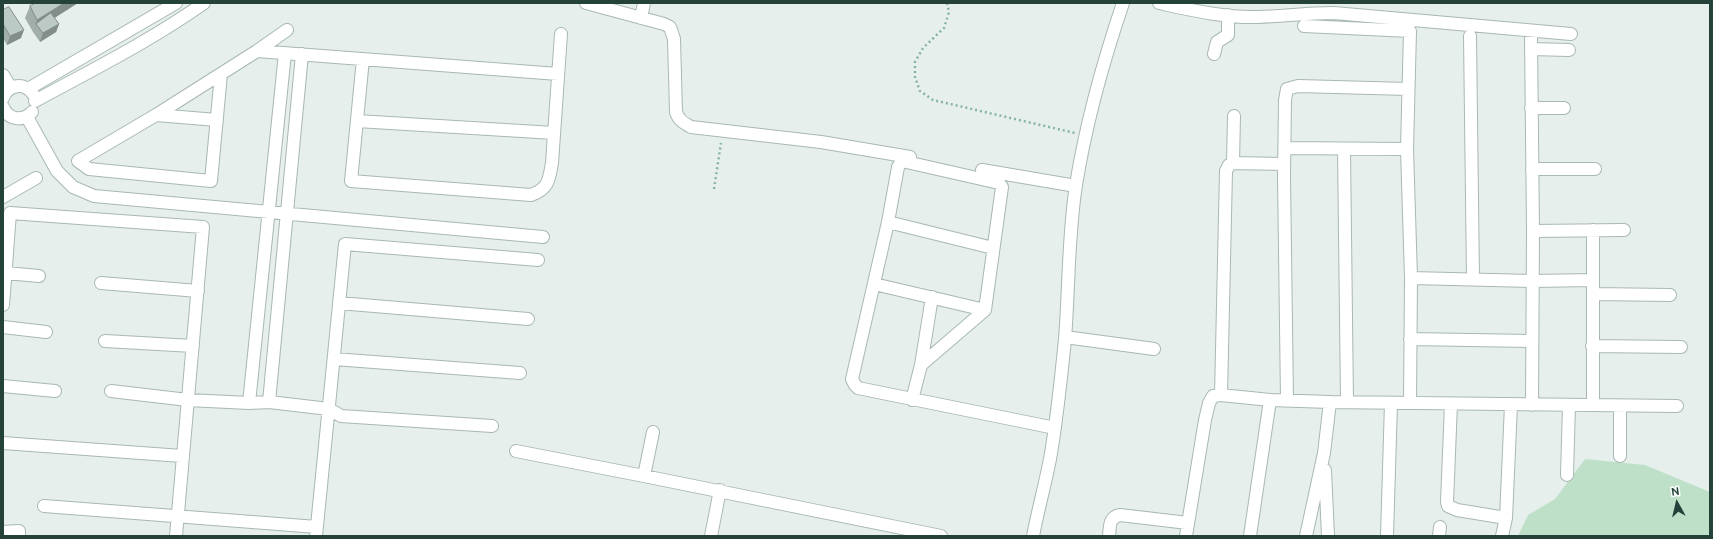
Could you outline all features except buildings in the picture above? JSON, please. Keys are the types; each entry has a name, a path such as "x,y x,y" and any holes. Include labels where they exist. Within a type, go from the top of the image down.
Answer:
{"street":[{"path":"28,89 176,3"},
{"path":"35,101 178,21 204,3"},
{"path":"586,3 664,24 670,28 673,32 675,105 678,117 682,122 692,127 822,142 902,158 1076,186"},
{"path":"641,18 644,3"},
{"path":"1033,536 1050,459 1055,428 1065,337 1076,186 1085,136 1104,60 1123,3"},
{"path":"1158,3 1228,15 1258,17 1334,13 1571,34"},
{"path":"1214,54 1217,42 1228,35 1228,15"},
{"path":"1304,26 1410,31 1407,149 1411,278 1410,403"},
{"path":"221,74 211,181 89,169 78,161 156,115 257,51 287,30"},
{"path":"363,59 351,181 531,195 540,192 549,181 552,163 561,34"},
{"path":"1470,36 1473,279"},
{"path":"1532,405 1531,341 1533,231 1531,44 1569,50"},
{"path":"106,45 112,59"},
{"path":"257,51 558,74"},
{"path":"249,403 285,53"},
{"path":"269,402 302,54"},
{"path":"3,75 11,88"},
{"path":"3,98 7,91 11,88 20,86 32,92 35,101 33,110 27,116 18,119 13,118 4,111"},
{"path":"1287,400 1284,164 1285,100 1287,89 1291,87 1408,89"},
{"path":"1531,108 1564,108"},
{"path":"156,115 216,120"},
{"path":"27,116 57,171 73,187 94,196 542,237"},
{"path":"1233,163 1234,116"},
{"path":"357,121 554,133"},
{"path":"1285,148 1407,149"},
{"path":"1344,149 1347,402"},
{"path":"902,158 898,164 888,222 852,379 853,382 858,388 1055,428"},
{"path":"902,158 1000,182 1002,187 985,310 921,365"},
{"path":"1221,395 1226,171 1229,165 1233,163 1284,164"},
{"path":"1532,169 1595,169"},
{"path":"20,213 5,196 36,178"},
{"path":"3,305 10,212 203,227 176,536"},
{"path":"888,222 993,248"},
{"path":"1593,230 1593,405"},
{"path":"1533,231 1624,230"},
{"path":"44,506 316,532 345,244 538,260"},
{"path":"6,273 39,276"},
{"path":"1411,278 1532,281 1592,280"},
{"path":"101,283 198,291"},
{"path":"874,284 985,310"},
{"path":"1593,294 1670,295"},
{"path":"912,400 921,365 932,297"},
{"path":"339,303 528,319"},
{"path":"3,327 46,332"},
{"path":"1065,337 1154,350"},
{"path":"1410,339 1531,341"},
{"path":"105,341 193,346"},
{"path":"1592,346 1681,347"},
{"path":"334,359 520,373"},
{"path":"3,386 56,391"},
{"path":"111,391 188,400 249,403 269,402 329,409 341,416 492,426"},
{"path":"1186,536 1209,403 1213,396 1221,395 1270,400 1330,402 1677,406"},
{"path":"1254,536 1270,400"},
{"path":"1306,536 1324,452 1330,402"},
{"path":"1387,536 1391,403"},
{"path":"1451,404 1448,506 1456,510 1506,518"},
{"path":"1502,536 1506,518 1511,405"},
{"path":"1567,475 1569,405"},
{"path":"1620,406 1620,456"},
{"path":"644,476 653,432"},
{"path":"3,443 182,456"},
{"path":"516,450 720,490 941,536"},
{"path":"1324,452 1328,536"},
{"path":"711,536 720,490"},
{"path":"1109,536 1110,521 1115,516 1120,515 1188,523"},
{"path":"3,532 19,531 19,536"}],"path":[{"path":"947,3 949,12 944,28 923,48 915,62 915,77 920,91 933,100 940,102 1085,136"},
{"path":"714,189 723,131"}],"green space":[{"path":"1585,459 1645,465 1710,492 1710,529 1708,536 1518,536 1528,515 1555,499"}]}
